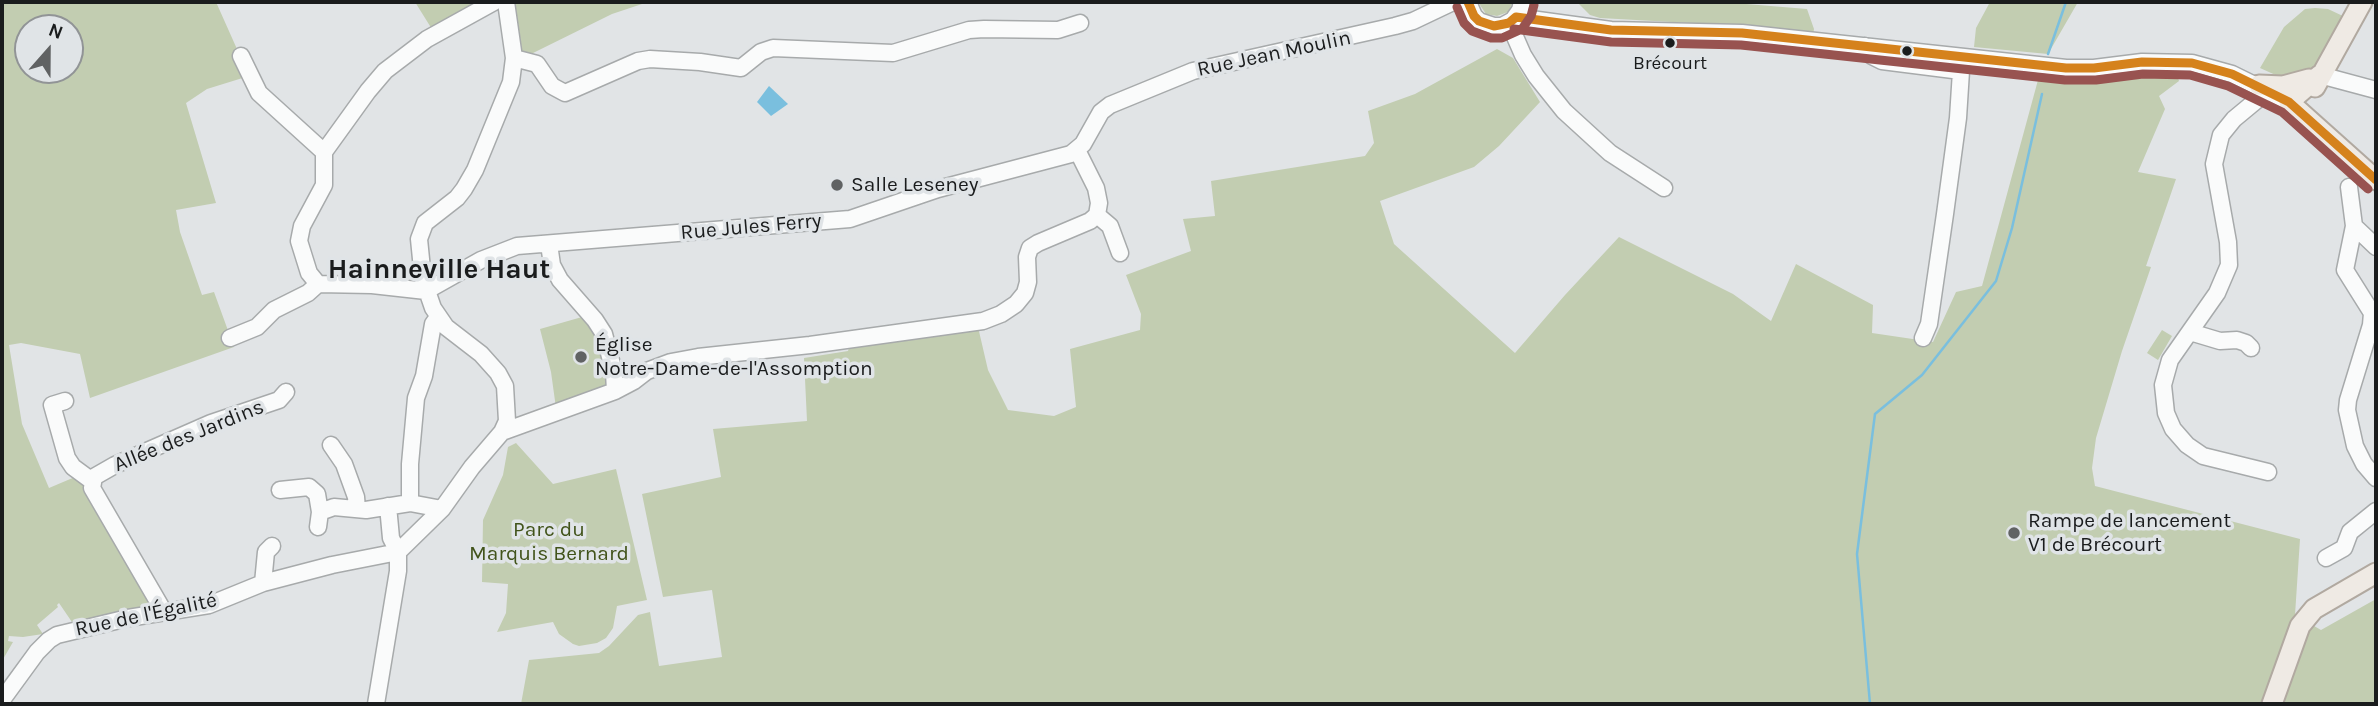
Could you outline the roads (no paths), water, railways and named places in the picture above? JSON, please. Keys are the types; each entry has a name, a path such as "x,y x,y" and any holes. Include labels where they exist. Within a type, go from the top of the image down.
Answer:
{"main road":[{"path":"2362,2 2312,94 2294,106 2376,180"},
{"path":"2264,88 2295,84 2320,75"},
{"path":"2272,704 2300,626 2314,609 2376,573"}],"street":[{"name":"Rue Jean Moulin","path":"1077,150 1105,108 1179,76 1214,65 1395,26 1413,21 1453,2"},
{"path":"1468,2 1474,16 1486,25 1502,26 1519,11"},
{"path":"318,284 309,273 299,241 302,226 324,186 324,152 359,102 385,71 427,39 500,3 514,58 510,82 469,181 457,198 432,216 422,228 419,239 426,290 438,317 446,327 487,359 503,380 507,421 502,432 472,467 442,509 398,552"},
{"path":"1519,11 1561,23 1611,30 1742,33 2066,68 2094,68 2142,62 2192,63 2232,74 2264,88 2294,106"},
{"path":"1519,11 1523,55 1549,94 1589,135 1627,166 1664,188"},
{"path":"514,58 537,64 552,86 565,93 638,61 650,59 741,68 761,52 773,47 893,53 969,30 1058,30 1080,23"},
{"path":"1523,55 1526,42 1535,28 1542,24 1561,23"},
{"path":"1865,46 1872,56 1881,61 1961,71 1958,118 1945,214 1929,324 1923,338"},
{"path":"241,56 259,93 324,152"},
{"path":"2320,75 2376,90"},
{"path":"2264,88 2221,135 2217,146 2214,174 2228,242 2228,265 2217,292 2170,360 2164,376 2164,405 2169,422 2179,437 2203,456 2268,472"},
{"path":"502,432 615,391 647,371 671,362 983,321 1008,311 1020,300 1028,282 1027,257 1030,248 1090,221 1097,215 1099,203 1096,188 1077,150"},
{"name":"Rue Jules Ferry","path":"426,290 511,247 850,219 938,189 1054,160 1077,150"},
{"path":"2349,187 2354,226 2344,270 2370,308 2372,318 2348,400 2347,419 2355,446 2364,464 2376,478"},
{"path":"1097,215 1110,226 1120,253"},
{"path":"2354,226 2376,247"},
{"path":"549,244 552,265 560,280 602,329 614,372 615,391"},
{"path":"230,338 257,327 274,310 308,293 318,284 426,290"},
{"path":"410,503 410,464 416,398 424,376 433,324 438,317"},
{"path":"2190,332 2220,341 2237,340 2251,348"},
{"name":"Allée des Jardins","path":"164,612 92,488 92,481 96,475 115,465 211,423 279,400 286,391"},
{"name":"Allée des Jardins","path":"65,401 52,405 67,458 73,467 92,481"},
{"path":"331,444 344,464 358,509"},
{"path":"280,490 309,487 317,494 319,520 339,507 371,510 410,503 442,509"},
{"path":"376,704 398,571 398,552 391,538 388,506"},
{"path":"2326,558 2344,548 2350,532 2376,510"},
{"path":"263,583 266,552 272,546"},
{"name":"Rue de l'Égalité","path":"2,700 37,652 53,636 209,605 263,583 332,565 398,552"}],"water":[{"path":"769,86 788,104 771,116 757,102"}],"waterway":[{"path":"2048,54 2066,2"},
{"path":"1870,704 1857,554 1875,414 1922,375 1996,281 2012,228 2042,94"}],"place":[{"name":"Brécourt","path":"1670,43"},
{"name":"Salle Leseney","path":"837,185"},
{"name":"Église Notre-Dame-de-l'Assomption","path":"581,357"},
{"name":"Rampe de lancement V1 de Brécourt","path":"2014,533"}],"district":[{"name":"Hainneville Haut","path":"439,270"}],"park label":[{"name":"Parc du Marquis Bernard","path":"549,542"}]}
